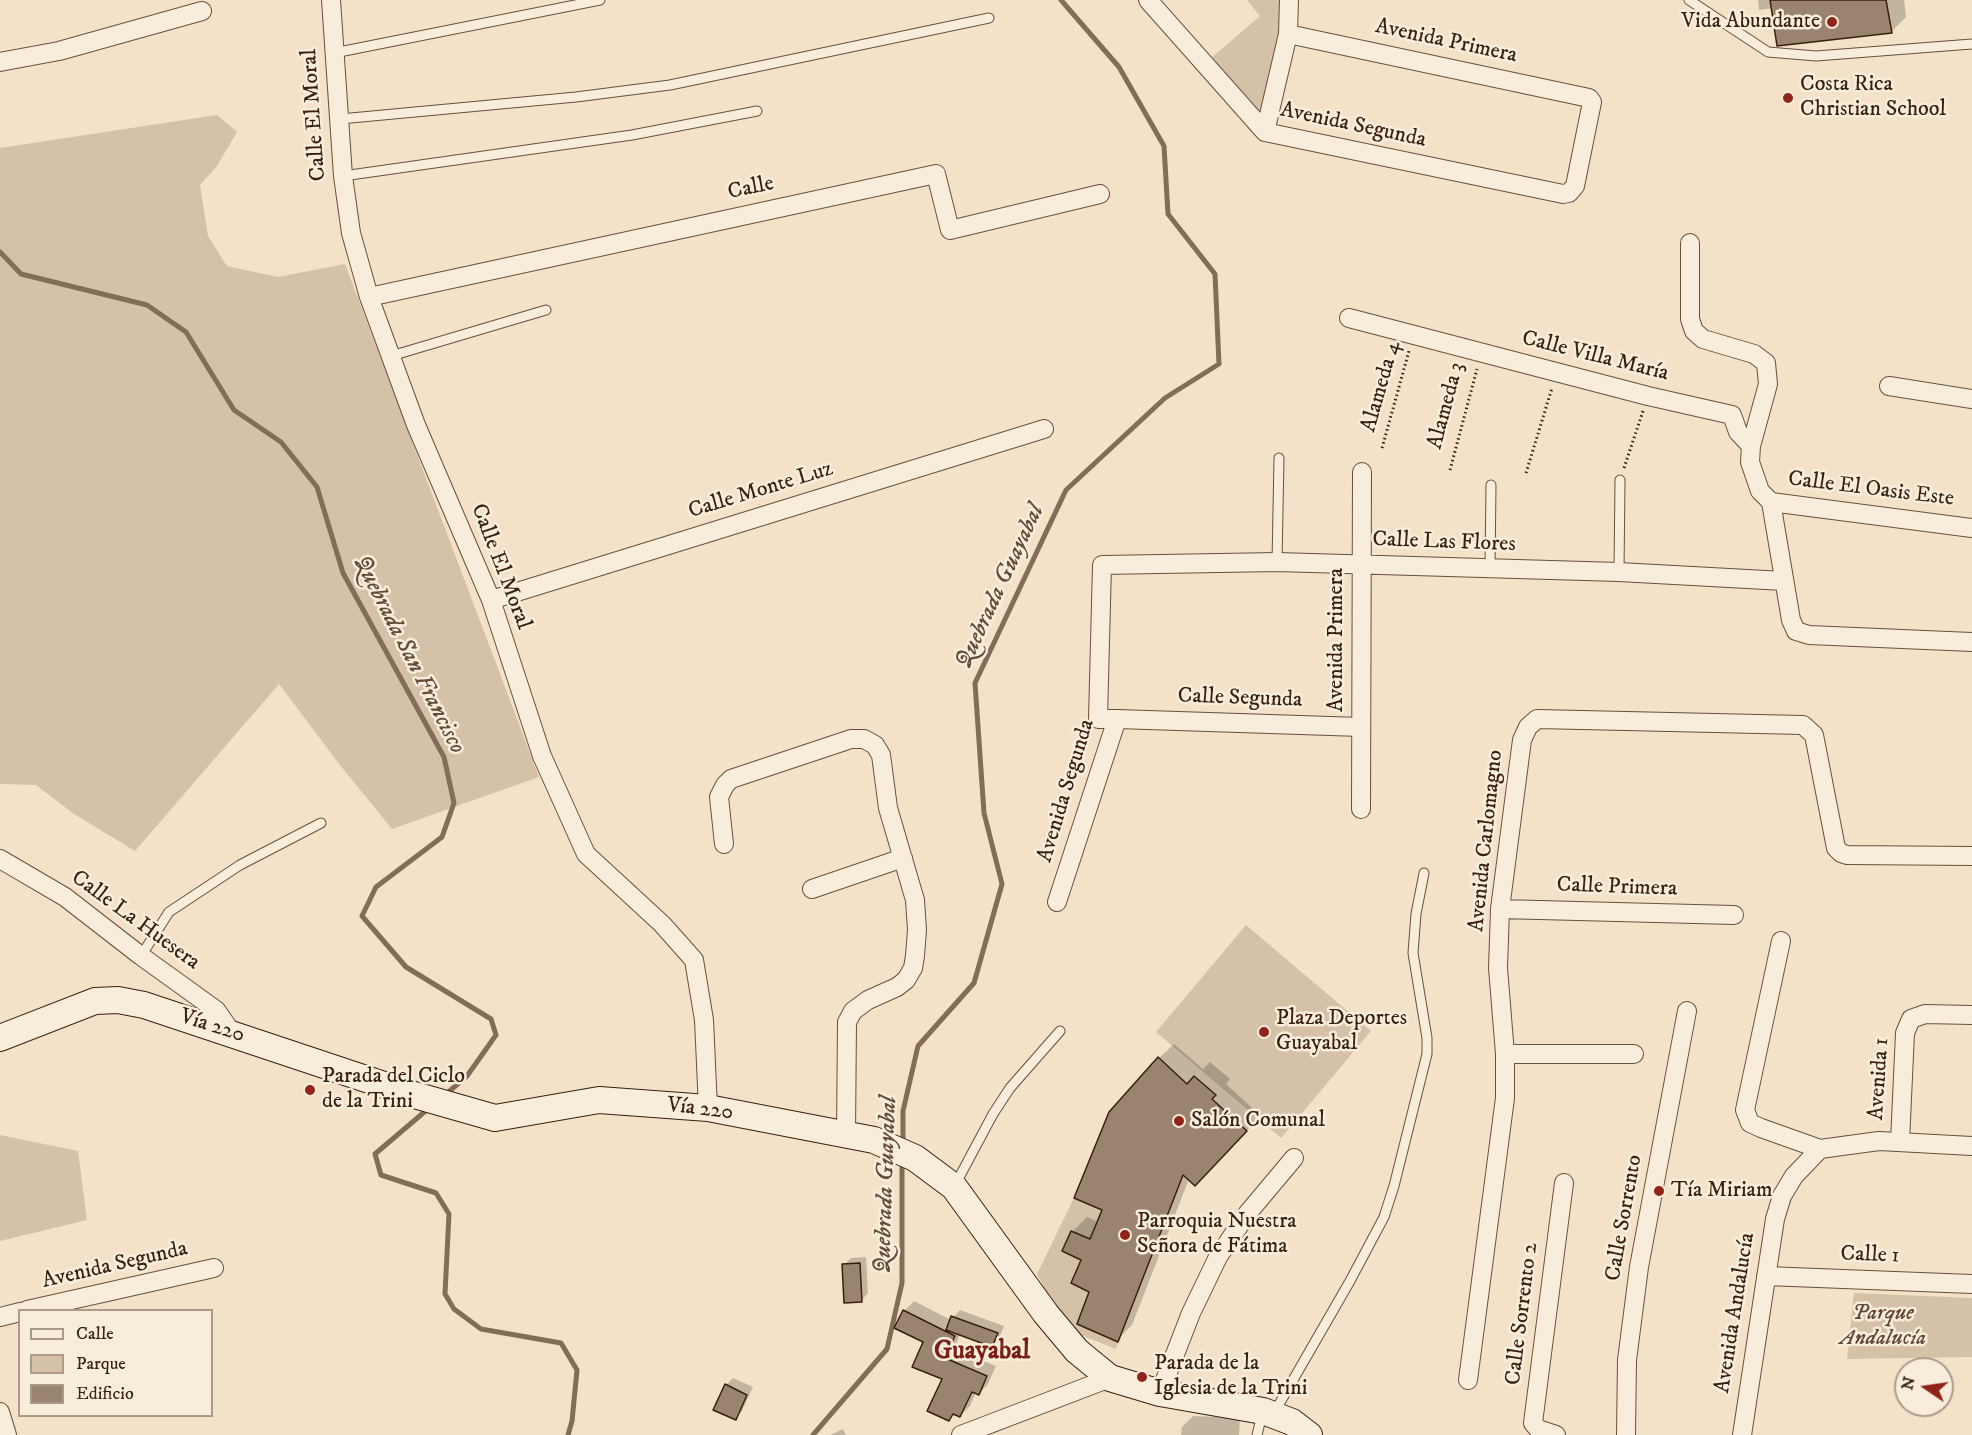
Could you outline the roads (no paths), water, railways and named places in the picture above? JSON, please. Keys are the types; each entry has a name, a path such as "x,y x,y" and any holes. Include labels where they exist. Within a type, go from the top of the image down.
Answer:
{"main road":[{"name":"Vía 220","path":"0,1038 95,1001 118,1000 144,1005 411,1094 495,1118 599,1100 708,1108 874,1140 915,1158 954,1187 1046,1314 1077,1351 1110,1378 1264,1420 1292,1422 1309,1435"}],"street":[{"name":"Calle El Moral","path":"331,0 343,176 351,233 369,297 416,425 491,600 542,756 586,854 662,924 694,960 704,1020 708,1108"},
{"name":"Avenida Segunda","path":"1148,0 1265,132 1563,194 1569,193"},
{"path":"1265,132 1288,34 1289,0"},
{"path":"0,62 59,51 202,10"},
{"name":"Avenida Primera","path":"1288,34 1585,95 1592,102 1575,186 1569,193"},
{"name":"Calle","path":"369,297 936,174 950,230 1100,194"},
{"path":"1690,243 1690,319 1694,331 1703,339 1754,354 1766,363 1768,384 1751,446"},
{"name":"Calle Villa María","path":"1349,318 1648,396 1732,415 1738,432 1751,446 1750,462 1760,491 1771,502"},
{"path":"1889,386 1972,399"},
{"name":"Calle Monte Luz","path":"491,600 1044,429"},
{"name":"Avenida Primera","path":"1360,809 1362,472"},
{"name":"Calle El Oasis Este","path":"1972,528 1771,502 1791,620 1796,631 1809,635 1972,642"},
{"name":"Calle Las Flores","path":"1102,565 1277,562 1619,572 1784,580"},
{"name":"Avenida Segunda","path":"1057,902 1117,719 1098,718 1102,565"},
{"name":"Calle Segunda","path":"1117,719 1361,727"},
{"name":"Avenida Carlomagno","path":"1468,1380 1505,1098 1505,1054 1498,968 1500,909 1522,740 1528,727 1537,719 1803,725 1814,735 1836,848 1841,853 1847,855 1972,856"},
{"path":"724,844 720,797 725,785 731,779 851,739 864,739 875,745 881,755 888,808 915,900 917,930 914,962 906,980 897,987 868,1000 854,1011 847,1022 846,1135"},
{"path":"812,889 903,858"},
{"name":"Calle La Huesera","path":"0,859 65,897 216,1010 232,1033"},
{"name":"Calle Primera","path":"1500,909 1734,915"},
{"path":"1781,941 1745,1110 1749,1123 1820,1149 1879,1141 1972,1146"},
{"name":"Calle Sorrento","path":"1626,1435 1627,1360 1639,1267 1687,1011"},
{"name":"Avenida 1","path":"1900,1142 1905,1033 1911,1019 1925,1014 1972,1015"},
{"path":"1505,1054 1634,1054"},
{"name":"Avenida Andalucía","path":"1742,1435 1775,1219 1782,1196 1794,1176 1820,1149"},
{"path":"1160,1393 1191,1313 1218,1257 1247,1214 1294,1158"},
{"name":"Calle Sorrento 2","path":"1557,1435 1538,1429 1533,1423 1564,1184"},
{"name":"Avenida Segunda","path":"36,1309 214,1268"},
{"name":"Calle 1","path":"1766,1276 1972,1284"},
{"name":"Avenida Segunda","path":"0,1317 18,1312"},
{"path":"961,1435 1110,1378"},
{"path":"0,1412 7,1435"}],"lane":[{"path":"334,53 600,0"},
{"path":"1694,1 1768,52 1816,56 1972,44"},
{"path":"340,120 576,97 670,85 989,18"},
{"path":"343,176 632,135 757,111"},
{"path":"391,356 546,310"},
{"path":"1277,562 1279,458"},
{"path":"1619,572 1620,480"},
{"path":"1490,569 1491,485"},
{"path":"141,956 169,912 240,865 321,823"},
{"path":"1264,1420 1350,1281 1384,1217 1394,1186 1427,1054 1427,1038 1413,953 1416,914 1424,873"},
{"path":"954,1187 993,1114 1010,1088 1060,1031"}],"waterway":[{"name":"Quebrada Guayabal","path":"903,1145 903,1111 918,1046 974,983 1002,884 984,813 975,683 1066,490 1165,398 1219,364 1215,274 1168,214 1164,146 1119,67 1061,0"},
{"name":"Quebrada San Francisco","path":"0,252 21,274 147,305 186,332 234,410 281,442 317,487 343,573 444,757 454,803 442,837 376,887 362,916 406,967 491,1019 496,1035 467,1076 445,1095"},
{"name":"Quebrada San Francisco","path":"429,1108 375,1154 381,1175 436,1193 449,1214 445,1294 454,1309 481,1329 561,1343 577,1370 572,1421 568,1435"},
{"name":"Quebrada Guayabal","path":"813,1435 887,1349 902,1283 902,1161"}],"place":[{"name":"Vida Abundante","path":"1832,22"},
{"name":"Costa Rica Christian School","path":"1788,98"},
{"name":"Plaza Deportes Guayabal","path":"1264,1032"},
{"name":"Parada del Ciclo de la Trini","path":"310,1090"},
{"name":"Salón Comunal","path":"1179,1121"},
{"name":"Tía Miriam","path":"1659,1191"},
{"name":"Parroquia Nuestra Señora de Fátima","path":"1125,1235"},
{"name":"Parada de la Iglesia de la Trini","path":"1142,1377"}],"district":[{"name":"Guayabal","path":"982,1353"}],"park label":[{"name":"Parque Andalucía","path":"1883,1326"}]}
